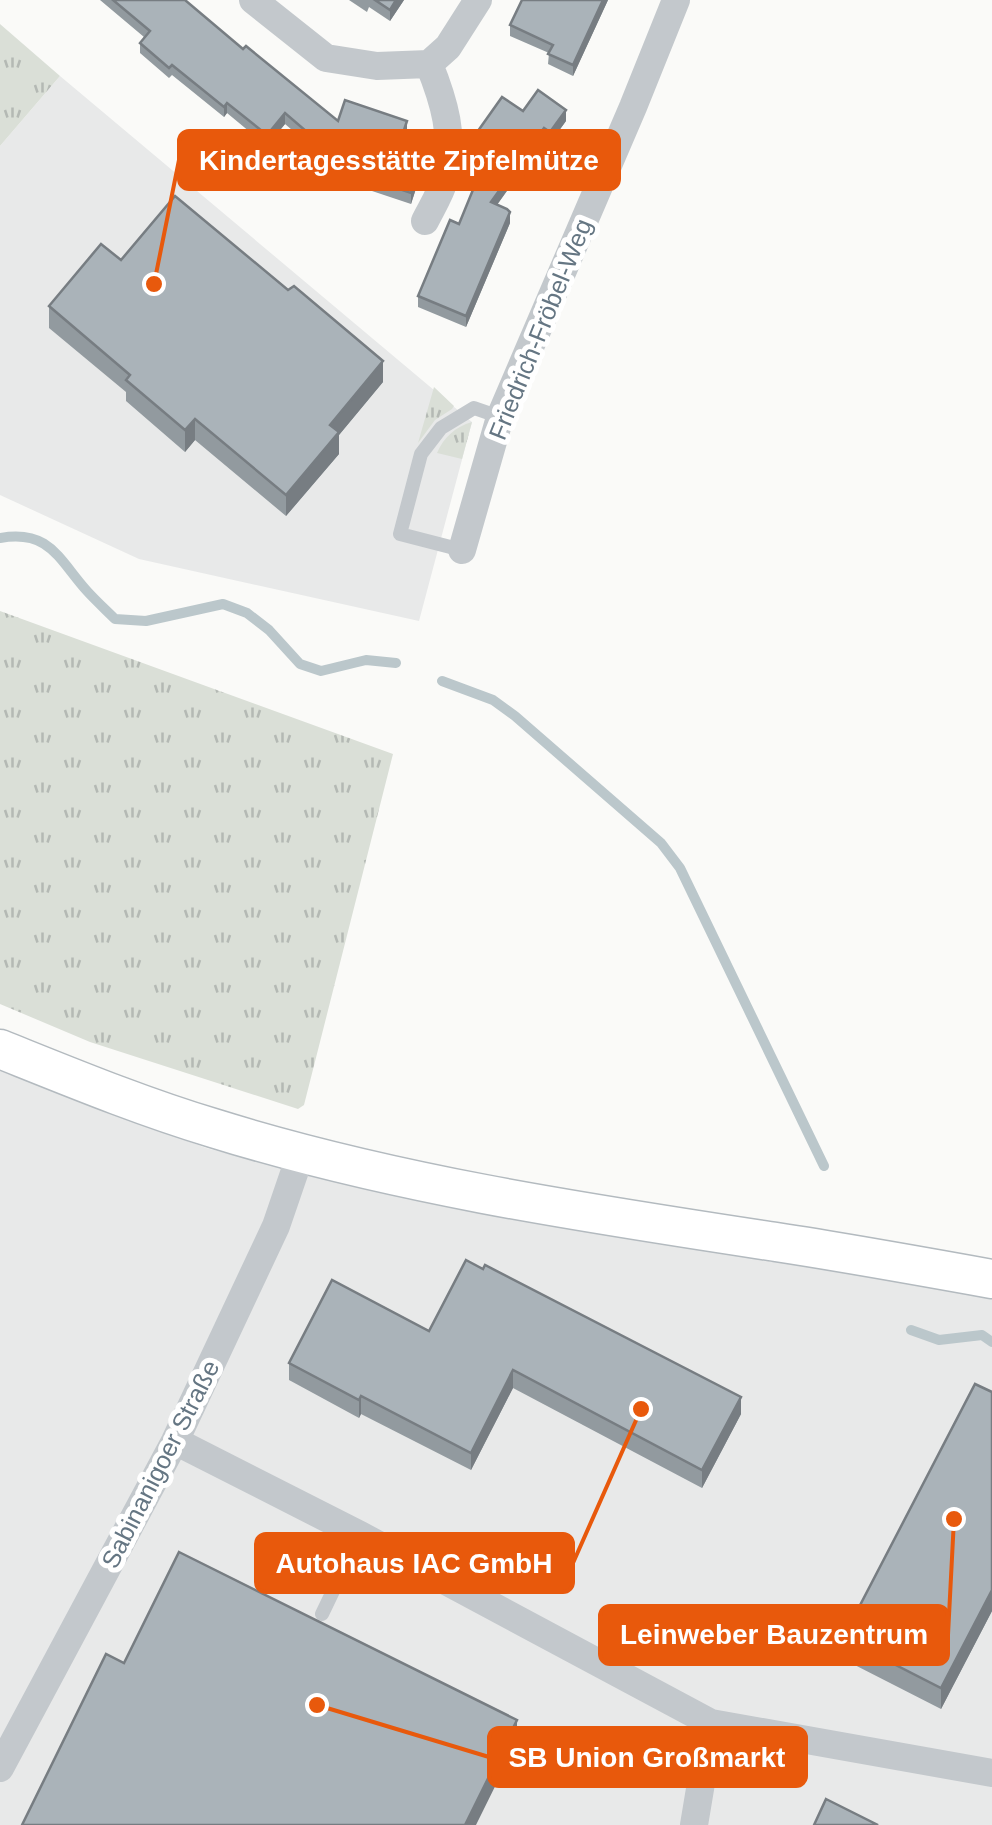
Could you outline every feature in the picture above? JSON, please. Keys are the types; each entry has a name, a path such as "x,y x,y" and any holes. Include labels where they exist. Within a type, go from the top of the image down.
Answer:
{"main road":[{"path":"0,1049 212,1128 398,1177 553,1208 992,1279"}],"street":[{"path":"253,0 326,58 377,66 428,64 448,47 478,0"},
{"name":"Friedrich-Fröbel-Weg","path":"462,550 487,412 633,107 676,0"},
{"path":"425,221 445,180 450,138 443,100 428,64"},
{"name":"Sabinanigoer Straße","path":"0,1768 175,1440 276,1226 302,1153"},
{"path":"175,1440 711,1722 992,1773"},
{"path":"694,1825 711,1722"}],"lane":[{"path":"462,550 400,534 420,454 440,428 487,412"},
{"path":"322,1614 360,1535"}],"shaded area":[{"path":"60,76 472,422 419,621 139,559 0,495 0,146"},
{"path":"0,1069 206,1148 350,1185 499,1217 992,1293 992,1825 0,1825"}],"green space":[{"path":"0,24 60,76 0,146"},
{"path":"434,387 454,406 435,420 418,443"},
{"path":"472,422 462,459 437,453 451,433"},
{"path":"0,611 393,754 304,1105 298,1109 90,1042 0,1004"}],"building":[{"path":"113,0 185,0 338,121 345,100 407,121 396,154 421,162 411,193 324,164 328,150 285,113 267,135 172,65 169,68 140,43 150,31"},
{"path":"375,0 396,0 390,10"},
{"path":"522,0 603,0 573,65 548,54 553,45 510,25"},
{"path":"538,90 566,110 550,132 544,128 491,202 510,212 466,316 418,296 450,220 459,224 486,158 468,145 502,97 523,111"},
{"path":"175,196 288,290 294,286 383,361 330,425 339,432 286,495 195,419 185,430 126,380 130,375 49,306 101,244 121,260"},
{"path":"466,1260 483,1269 485,1265 741,1397 702,1470 513,1370 471,1453 289,1363 332,1280 429,1331"},
{"path":"975,1384 992,1392 992,1590 941,1688 843,1638"},
{"path":"179,1552 517,1720 465,1825 22,1825 106,1654 124,1663"},
{"path":"826,1799 878,1825 814,1825"}],"waterway":[{"path":"0,538 31,538 52,550 115,619 146,621 223,604 247,613 269,630 300,664 321,671 366,660 396,663"},
{"path":"442,681 493,700 515,716 661,843 680,868 824,1166"},
{"path":"911,1330 939,1340 982,1335 992,1342"}],"place":[{"name":"Kindertagesstätte Zipfelmütze","path":"154,284"},
{"name":"Autohaus IAC GmbH","path":"641,1409"},
{"name":"Leinweber Bauzentrum","path":"954,1519"},
{"name":"SB Union Großmarkt","path":"317,1705"}]}
